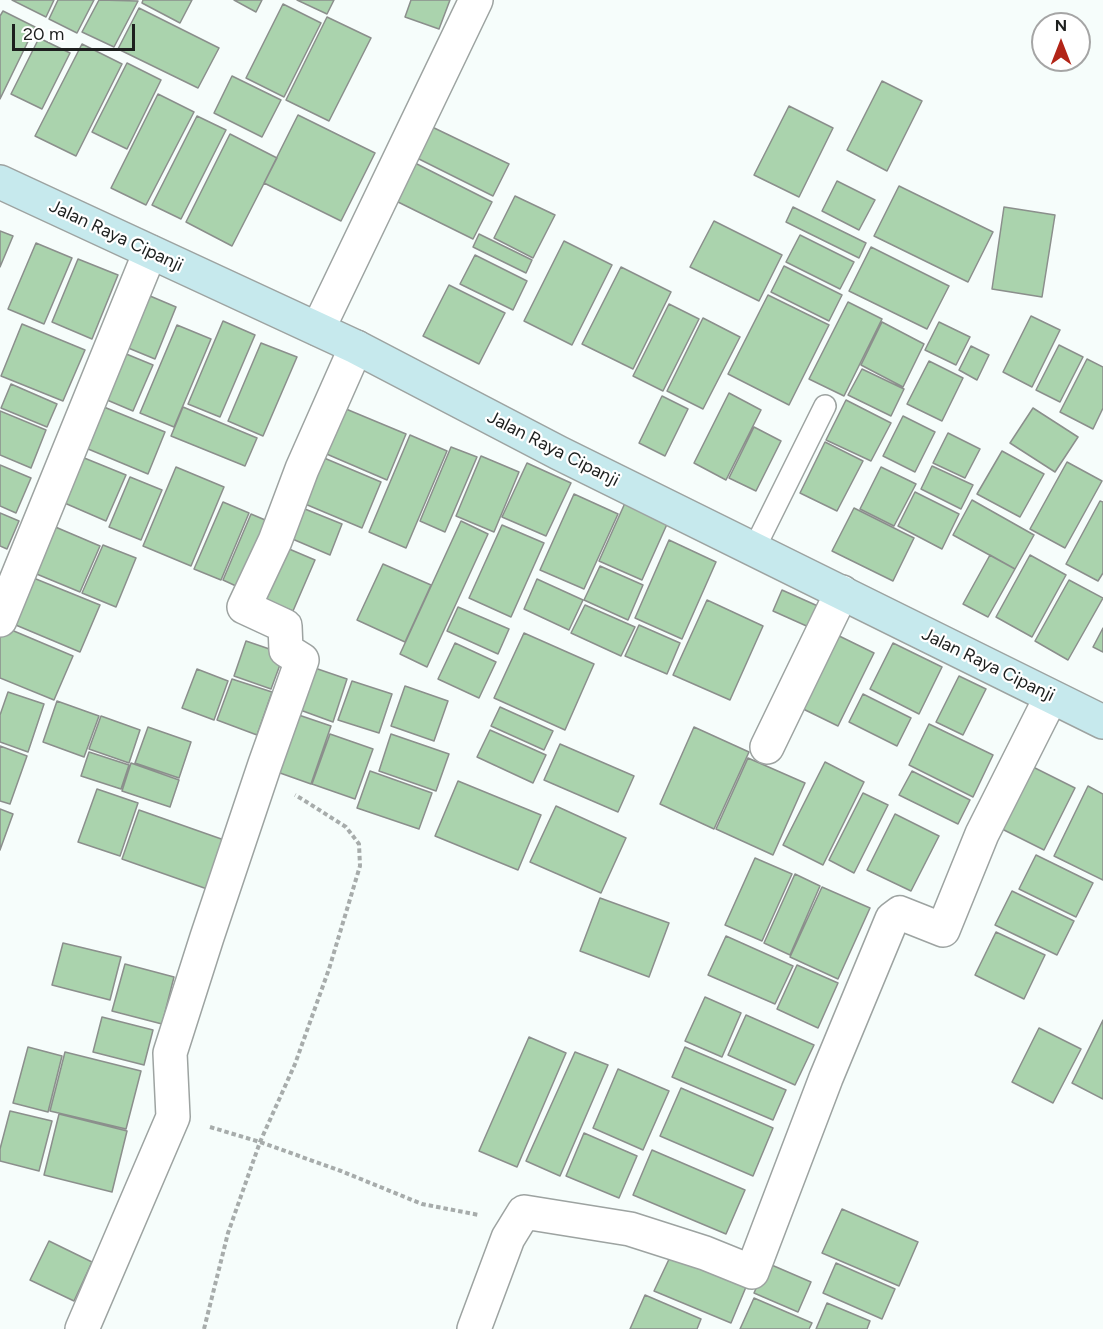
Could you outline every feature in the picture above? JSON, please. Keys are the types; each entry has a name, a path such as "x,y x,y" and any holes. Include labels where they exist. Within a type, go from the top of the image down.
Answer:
{"main road":[{"name":"Jalan Raya Cipanji","path":"0,182 356,347 559,453 1103,722"}],"street":[{"path":"318,329 476,0"},
{"path":"0,620 150,252"},
{"path":"82,1329 173,1117 170,1053 259,780 302,660 286,650 285,626 244,607 275,541 302,469 356,347"},
{"path":"767,747 842,592"},
{"path":"474,1329 508,1238 524,1212 630,1229 705,1253 752,1272 826,1078 892,919 900,912 943,930 982,834 1051,696"}],"lane":[{"path":"754,549 825,406"}],"path":[{"path":"204,1329 228,1233 260,1142 299,1054 329,969 360,866 359,844 346,827 302,799 259,780"},
{"path":"173,1117 260,1142 341,1171 422,1204 485,1216 524,1212"}],"building":[{"path":"12,0 54,0 46,17"},
{"path":"58,0 94,0 77,33 49,19"},
{"path":"99,0 138,1 114,47 82,32"},
{"path":"143,0 192,0 180,23 142,3"},
{"path":"234,0 262,0 256,12"},
{"path":"297,0 334,0 327,14"},
{"path":"411,0 450,0 439,29 405,17"},
{"path":"283,4 321,23 284,97 246,78"},
{"path":"139,8 219,48 198,88 118,49"},
{"path":"3,11 35,27 0,99 0,16"},
{"path":"327,17 371,38 329,121 286,100"},
{"path":"39,38 70,53 42,109 11,94"},
{"path":"82,44 122,64 76,156 35,136"},
{"path":"127,63 161,80 127,149 92,132"},
{"path":"232,76 281,100 262,137 214,113"},
{"path":"882,81 922,101 887,171 847,150"},
{"path":"158,94 194,112 146,205 111,188"},
{"path":"789,106 833,128 799,197 754,175"},
{"path":"298,115 375,153 341,221 264,183"},
{"path":"197,116 226,130 181,219 152,205"},
{"path":"428,125 509,164 493,196 413,156"},
{"path":"230,134 277,158 232,246 186,222"},
{"path":"413,162 492,202 473,239 394,200"},
{"path":"837,181 875,200 859,230 822,211"},
{"path":"899,186 993,232 968,282 874,236"},
{"path":"515,196 555,215 533,258 494,238"},
{"path":"793,207 866,243 859,258 786,222"},
{"path":"1004,207 1055,215 1042,297 992,289"},
{"path":"714,221 782,255 759,301 690,267"},
{"path":"0,231 13,236 0,267"},
{"path":"479,234 532,260 526,273 473,247"},
{"path":"800,235 854,262 840,289 786,262"},
{"path":"564,241 612,265 572,345 524,321"},
{"path":"36,243 72,258 44,324 8,309"},
{"path":"871,247 949,286 927,329 849,291"},
{"path":"475,255 527,281 513,310 460,284"},
{"path":"78,259 118,275 92,339 52,322"},
{"path":"784,266 842,295 829,321 771,292"},
{"path":"621,267 671,292 633,369 582,344"},
{"path":"449,285 505,313 479,364 423,336"},
{"path":"143,293 176,307 155,359 121,345"},
{"path":"768,295 829,325 789,405 728,374"},
{"path":"848,302 882,319 844,396 809,379"},
{"path":"669,304 699,319 663,391 633,376"},
{"path":"1031,316 1060,330 1032,387 1003,372"},
{"path":"703,318 740,337 703,409 667,391"},
{"path":"223,321 255,335 220,417 188,404"},
{"path":"882,322 924,344 903,387 861,365"},
{"path":"939,322 970,337 956,365 925,350"},
{"path":"22,324 85,350 63,401 1,376"},
{"path":"177,325 211,339 174,427 140,413"},
{"path":"261,343 297,357 263,436 228,421"},
{"path":"1059,345 1083,357 1060,402 1036,390"},
{"path":"971,346 989,355 977,380 959,370"},
{"path":"119,351 153,365 133,411 100,397"},
{"path":"1087,359 1103,367 1103,408 1093,429 1060,412"},
{"path":"929,361 963,378 942,421 907,404"},
{"path":"862,369 904,389 891,416 848,395"},
{"path":"11,384 57,404 47,427 1,408"},
{"path":"729,393 761,410 726,480 694,463"},
{"path":"662,396 688,409 665,456 639,443"},
{"path":"846,400 891,423 871,461 826,440"},
{"path":"334,404 406,434 387,480 315,449"},
{"path":"99,405 165,432 148,474 81,446"},
{"path":"183,407 257,438 245,466 171,436"},
{"path":"1033,408 1078,437 1055,472 1010,443"},
{"path":"0,411 46,430 31,468 0,455"},
{"path":"903,416 935,432 915,472 883,456"},
{"path":"754,427 781,441 756,491 729,478"},
{"path":"948,433 980,449 965,478 933,463"},
{"path":"410,435 447,451 406,548 369,532"},
{"path":"825,442 863,461 837,511 800,493"},
{"path":"451,447 477,457 445,532 420,521"},
{"path":"1002,451 1044,474 1020,517 977,494"},
{"path":"72,453 126,475 106,521 53,498"},
{"path":"317,455 381,482 362,528 298,501"},
{"path":"481,456 519,472 494,532 456,516"},
{"path":"1067,462 1102,481 1065,548 1030,529"},
{"path":"527,463 571,483 546,536 502,517"},
{"path":"0,465 31,478 16,513 0,506"},
{"path":"932,466 973,485 961,509 921,489"},
{"path":"176,467 224,487 191,566 143,546"},
{"path":"881,467 916,484 894,526 860,509"},
{"path":"130,477 162,490 141,540 109,527"},
{"path":"915,492 959,514 942,549 898,526"},
{"path":"574,494 618,514 584,589 540,570"},
{"path":"972,500 1034,535 1015,569 953,535"},
{"path":"1100,501 1103,502 1103,573 1098,581 1066,564"},
{"path":"223,502 249,513 221,580 194,569"},
{"path":"625,503 668,522 642,580 599,561"},
{"path":"295,505 342,524 330,555 283,535"},
{"path":"854,508 914,538 893,581 832,551"},
{"path":"0,513 19,521 7,549 0,546"},
{"path":"251,514 277,525 249,592 223,580"},
{"path":"461,521 488,534 427,667 400,654"},
{"path":"46,523 100,546 80,592 27,570"},
{"path":"502,525 544,543 511,617 469,598"},
{"path":"669,540 716,562 682,639 635,618"},
{"path":"275,543 315,560 293,611 253,595"},
{"path":"103,545 136,558 116,607 82,593"},
{"path":"990,555 1015,569 988,617 963,604"},
{"path":"1030,555 1066,575 1032,637 996,617"},
{"path":"383,564 431,585 405,642 357,620"},
{"path":"600,566 643,585 628,620 584,600"},
{"path":"31,577 100,605 80,652 11,623"},
{"path":"537,579 583,600 569,630 524,609"},
{"path":"1069,580 1103,598 1068,660 1035,641"},
{"path":"782,590 820,607 811,628 773,611"},
{"path":"707,600 763,626 730,700 673,675"},
{"path":"585,605 635,627 621,656 571,633"},
{"path":"458,607 509,629 498,654 447,631"},
{"path":"639,625 680,643 667,674 625,656"},
{"path":"2,626 73,656 54,700 0,678 0,631"},
{"path":"1103,628 1103,652 1093,647"},
{"path":"831,632 874,653 838,726 795,705"},
{"path":"524,633 594,664 565,730 494,698"},
{"path":"246,641 284,654 271,689 234,676"},
{"path":"455,643 496,662 479,698 438,679"},
{"path":"893,643 942,667 919,714 870,689"},
{"path":"306,665 347,679 333,722 292,707"},
{"path":"197,669 228,681 214,720 182,708"},
{"path":"959,676 986,689 963,735 936,722"},
{"path":"232,679 272,692 257,735 217,720"},
{"path":"352,681 392,694 379,733 338,720"},
{"path":"405,686 448,701 434,741 391,726"},
{"path":"8,692 44,704 28,752 0,742 0,715"},
{"path":"863,694 911,718 897,746 849,722"},
{"path":"57,701 99,716 84,757 43,742"},
{"path":"500,707 553,731 544,750 491,726"},
{"path":"287,711 331,726 311,784 266,768"},
{"path":"101,716 140,730 129,763 89,749"},
{"path":"929,724 993,755 973,797 909,765"},
{"path":"148,727 191,742 179,778 135,763"},
{"path":"694,727 749,752 714,829 660,804"},
{"path":"490,730 546,755 533,783 477,757"},
{"path":"330,734 373,749 355,799 312,784"},
{"path":"391,734 449,754 436,791 379,771"},
{"path":"560,744 634,776 618,812 544,780"},
{"path":"0,746 27,756 10,804 0,801"},
{"path":"89,752 129,765 121,789 81,776"},
{"path":"748,758 805,783 773,855 716,829"},
{"path":"825,762 864,782 823,865 783,845"},
{"path":"131,763 179,780 170,807 122,791"},
{"path":"1027,764 1075,788 1044,850 996,826"},
{"path":"370,771 432,793 419,829 357,808"},
{"path":"912,771 970,800 958,824 899,795"},
{"path":"458,781 541,815 518,870 435,836"},
{"path":"1088,786 1103,794 1103,880 1054,856"},
{"path":"97,789 138,803 120,856 78,842"},
{"path":"863,793 888,805 854,873 829,860"},
{"path":"556,806 626,838 601,893 530,862"},
{"path":"0,809 13,814 0,850"},
{"path":"139,810 227,841 210,890 122,859"},
{"path":"895,814 939,836 911,891 867,870"},
{"path":"1036,855 1093,883 1076,917 1019,889"},
{"path":"755,858 792,874 762,941 725,925"},
{"path":"795,874 820,886 790,955 764,943"},
{"path":"822,887 870,908 838,979 790,957"},
{"path":"1012,891 1074,921 1057,955 995,925"},
{"path":"600,898 669,923 649,977 580,951"},
{"path":"996,932 1045,955 1024,999 975,975"},
{"path":"726,936 793,966 775,1004 708,975"},
{"path":"63,943 121,957 110,1000 52,985"},
{"path":"125,964 174,977 162,1024 112,1011"},
{"path":"797,965 838,983 818,1028 777,1009"},
{"path":"705,997 741,1013 722,1057 685,1041"},
{"path":"746,1015 814,1045 795,1085 728,1055"},
{"path":"102,1017 153,1030 144,1065 93,1052"},
{"path":"1103,1020 1103,1099 1072,1083"},
{"path":"1039,1028 1081,1049 1053,1103 1012,1082"},
{"path":"529,1037 566,1053 517,1167 479,1151"},
{"path":"28,1047 62,1056 48,1112 13,1103"},
{"path":"685,1047 786,1090 773,1120 672,1077"},
{"path":"65,1052 141,1071 126,1129 50,1111"},
{"path":"575,1052 608,1065 560,1176 526,1161"},
{"path":"618,1069 669,1091 643,1150 593,1128"},
{"path":"681,1088 773,1128 753,1176 660,1136"},
{"path":"10,1111 52,1121 39,1171 0,1161 0,1149"},
{"path":"59,1114 127,1131 112,1192 44,1175"},
{"path":"584,1133 637,1156 619,1198 566,1176"},
{"path":"652,1150 745,1190 726,1234 633,1195"},
{"path":"842,1209 918,1242 899,1286 822,1253"},
{"path":"49,1241 92,1262 74,1301 30,1280"},
{"path":"671,1255 746,1287 731,1323 654,1291"},
{"path":"767,1263 811,1282 798,1312 754,1293"},
{"path":"836,1263 895,1289 882,1319 823,1293"},
{"path":"645,1295 701,1319 697,1329 630,1329"},
{"path":"754,1298 812,1323 809,1329 740,1329"},
{"path":"827,1303 870,1321 867,1329 816,1329"}]}
